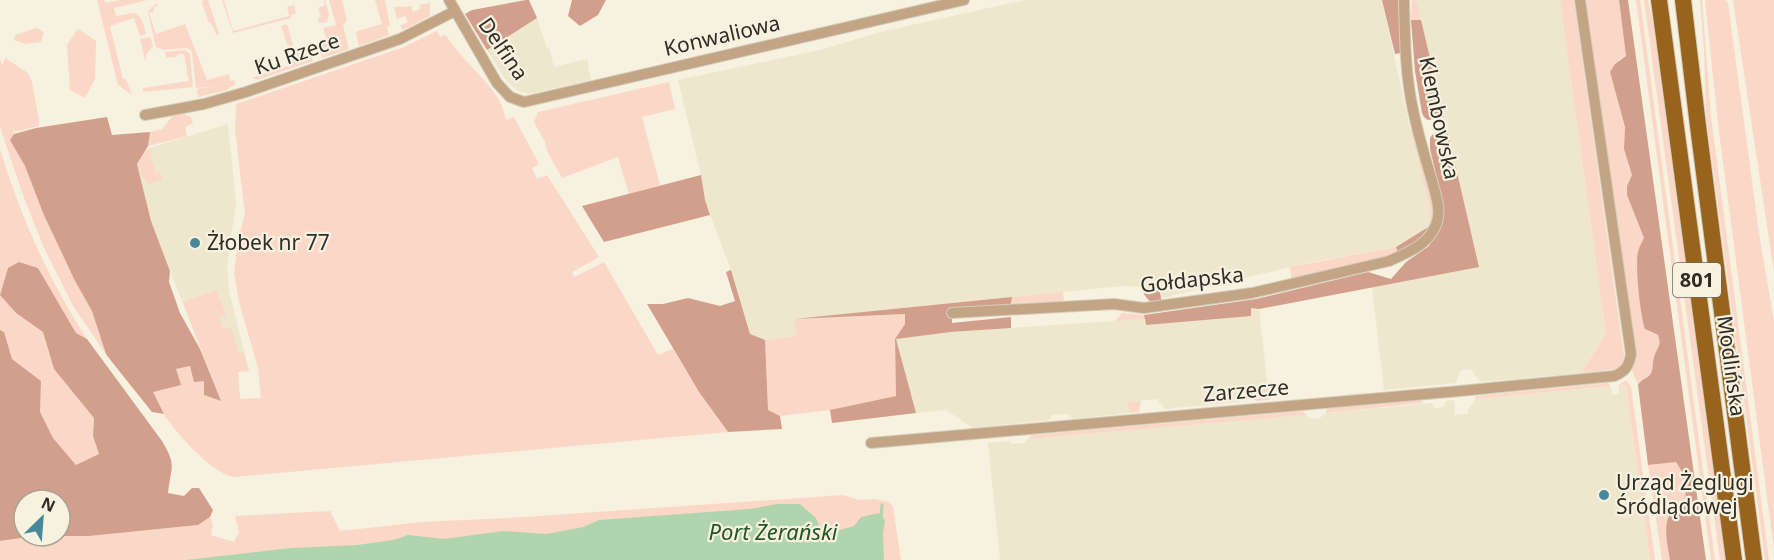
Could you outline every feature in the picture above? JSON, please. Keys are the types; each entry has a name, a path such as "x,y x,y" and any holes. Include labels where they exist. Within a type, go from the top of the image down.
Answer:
{"main road":[{"name":"Modlińska","path":"1659,0 1734,560"},
{"name":"Modlińska","path":"1683,0 1754,560"}],"street":[{"name":"Delfina","path":"449,0 497,83 510,97 524,102"},
{"name":"Konwaliowa","path":"524,102 963,0"},
{"name":"Klembowska","path":"1404,0 1406,72 1438,215 1434,228 1426,240"},
{"name":"Zarzecze","path":"871,443 1460,392 1614,376 1623,372 1630,361 1631,354 1580,0"},
{"name":"Ku Rzece","path":"145,114 204,104 246,92 400,39 454,11"},
{"name":"Gołdapska","path":"952,313 1114,304 1144,308 1252,293 1389,261 1409,252 1426,240"}],"shaded area":[{"path":"97,0 104,0 106,3 120,0 148,0 114,8 116,16 134,13 137,15 143,22 146,34 140,36 134,18 110,26 123,79 126,79 132,95 118,85"},
{"path":"203,0 208,0 219,34 217,35 209,23"},
{"path":"222,0 224,0 233,31 289,16 287,7 294,5 296,13 291,15 291,18 233,33"},
{"path":"324,0 329,15 327,22 319,23 318,18 321,17 318,8 325,5"},
{"path":"329,0 342,0 347,21 343,25 349,49 322,58 319,45 327,41 323,28 336,25"},
{"path":"375,0 385,0 390,26 387,27 389,35 359,46 357,31 382,24"},
{"path":"529,0 537,18 487,50 465,14 472,10"},
{"path":"572,0 606,0 598,15 580,26 568,16"},
{"path":"1025,0 1382,0 1430,209 1430,226 1396,247 1312,262 1162,298 1159,288 1123,286 795,319 796,336 765,340 750,334 731,270 705,201 678,80 824,49 876,33"},
{"path":"1382,0 1398,0 1401,53 1395,54"},
{"path":"1412,0 1416,0 1421,20 1411,20"},
{"path":"1416,0 1560,0 1606,334 1581,373 1480,382 1471,369 1461,370 1456,383 1384,390 1372,287 1479,266"},
{"path":"1560,0 1574,0 1624,356 1618,369 1581,373 1606,334"},
{"path":"1584,0 1619,0 1626,56 1619,60 1610,72 1625,127 1624,149 1632,175 1627,186 1627,195 1644,238 1638,253 1642,320 1650,332 1658,335 1659,342 1651,374 1638,385 1632,371 1635,355"},
{"path":"1619,0 1628,0 1706,560 1670,560 1666,534 1667,521 1673,511 1686,503 1684,475 1676,462 1648,465 1638,385 1651,374 1659,342 1658,335 1645,329 1641,313 1637,258 1644,238 1627,195 1627,186 1632,175 1624,149 1625,127 1610,72 1615,64 1626,56"},
{"path":"1636,0 1640,0 1715,560 1711,560"},
{"path":"1644,0 1648,0 1653,24 1725,560 1720,560"},
{"path":"1700,0 1702,0 1711,116 1769,560 1765,560 1706,115"},
{"path":"1705,0 1725,0 1728,3 1759,233 1774,321 1774,550 1718,124"},
{"path":"1733,0 1774,0 1774,272"},
{"path":"157,3 158,6 154,7 154,11 149,13 156,34 185,24 207,80 229,74 230,81 234,80 236,85 227,90 198,97 197,89 215,86 196,88 192,52 188,48 164,50 156,47 148,13"},
{"path":"430,3 430,16 403,30 400,26 408,22 405,16 397,19 394,7 412,6 413,12 420,9 419,5"},
{"path":"537,18 554,67 587,59 591,80 529,94 519,91 507,82 487,50"},
{"path":"1411,20 1421,20 1444,117 1428,120 1422,113 1415,71"},
{"path":"287,24 294,49 287,44 281,26"},
{"path":"37,28 44,32 41,42 25,44 14,40 15,35"},
{"path":"78,29 96,41 95,79 85,98 70,90 67,45"},
{"path":"437,31 440,37 445,34 491,89 500,102 506,120 514,117 539,164 532,168 537,179 547,175 599,257 572,272 574,277 604,262 658,355 673,349 699,392 728,432 234,477 225,474 205,460 185,441 163,413 152,392 181,385 176,369 190,366 204,381 204,395 221,401 183,302 216,290 226,315 219,318 223,330 231,327 239,354 244,352 249,371 238,372 240,399 261,398 258,368 239,302 234,273 238,239 245,214 235,130 236,104 404,47"},
{"path":"150,37 153,46 145,60 140,39"},
{"path":"308,48 313,61 257,80 252,78 291,65 287,53"},
{"path":"185,50 190,54 193,87 143,92 143,88 189,81 186,75 184,54 166,58 165,52"},
{"path":"0,58 2,66 5,58 28,73 32,82 39,126 15,132 12,126 14,134 10,140 25,166 43,213 75,281 92,311 106,354 73,306 44,248 23,195 0,127"},
{"path":"669,82 675,109 642,117 660,185 629,194 618,157 562,178 534,122 538,112"},
{"path":"181,113 191,117 193,123 185,127 187,136 148,146 150,132 162,129 172,117"},
{"path":"107,117 112,135 150,132 148,146 137,164 151,221 170,271 169,282 180,313 200,349 221,401 204,395 204,381 194,382 190,366 176,369 181,385 153,392 164,414 152,412 106,354 92,311 75,281 43,213 25,166 10,140 14,134 36,128"},
{"name":"Żłobek nr 77","path":"228,124 236,204 227,265 229,291 249,371 238,372 240,400 221,402 151,221 137,164 146,149"},
{"path":"1447,129 1479,267 1259,309 1251,308 1251,316 1146,325 1144,315 1256,299 1368,272 1391,279 1406,262 1429,246 1437,231 1442,199 1430,149 1430,138 1433,134"},
{"path":"1411,131 1414,131 1434,206 1430,226 1430,209"},
{"path":"0,149 37,247 60,294 87,339 76,333 38,268 8,268 0,294"},
{"path":"151,149 150,155 156,174 160,173 162,179 148,184 140,173 138,164 146,150"},
{"path":"701,175 710,215 604,242 582,206"},
{"path":"1430,226 1417,243 1398,253 1396,247"},
{"path":"1396,247 1398,253 1292,281 1290,267"},
{"path":"19,262 38,268 76,333 87,339 167,449 171,461 168,493 184,496 192,488 199,488 213,510 210,517 198,525 72,536 72,488 12,488 12,539 0,541 0,330 4,332 12,359 41,381 40,412 53,438 76,465 99,454 93,436 94,418 54,369 43,332 16,313 0,295 8,268"},
{"path":"731,270 750,334 765,340 768,410 780,416 782,429 728,432 699,392 647,304 663,304 688,298 720,306 735,301 726,272"},
{"path":"1141,287 1159,288 1162,303 1148,300"},
{"path":"1063,292 1064,302 1012,304 1012,297"},
{"path":"0,295 16,313 43,332 54,369 94,418 93,436 99,454 76,465 53,438 40,412 41,381 12,359 4,332 0,330"},
{"path":"1012,297 1011,304 952,310 952,323 1011,317 1011,328 896,339 916,413 832,423 830,410 896,396 895,339 905,324 905,314 794,319"},
{"path":"1250,308 1259,309 1268,389 1239,391 1240,402 1165,409 1157,399 1146,400 1128,402 1129,413 1073,419 1068,414 1052,415 1050,420 973,428 946,410 916,413 895,339 951,332 1144,319 1145,325 1251,315"},
{"path":"1122,313 1144,315 1145,319 1115,321"},
{"path":"905,314 905,324 895,339 896,396 830,410 780,416 768,410 765,340 796,336 794,319"},
{"path":"1627,381 1631,387 1655,560 1650,560 1626,385 1619,385"},
{"path":"1608,383 1610,386 1475,399 1476,396"},
{"path":"1626,384 1650,560 1000,560 988,443 1009,441 1011,444 1024,443 1028,439 1306,415 1311,419 1320,418 1326,413 1432,403 1434,408 1439,408 1444,407 1446,401 1454,400 1455,415 1468,414 1468,409 1475,399 1610,386 1613,395 1619,394 1619,385"},
{"path":"1268,389 1270,400 1256,401 1251,396 1250,390"},
{"path":"1422,400 1422,403 1326,413 1327,408"},
{"path":"1141,401 1139,412 1129,413 1128,402"},
{"path":"1303,411 1306,415 1028,439 1032,435"},
{"path":"1676,462 1684,475 1686,503 1670,516 1666,534 1670,560 1662,560 1648,465"},
{"path":"844,495 859,500 875,499 889,502 893,507 901,560 0,560 0,541 12,539 12,548 72,548 72,536 198,525 210,517 213,525 211,535 234,542 239,532 235,516 330,511 340,531 422,522"}],"water":[{"name":"Port Żerański","path":"777,504 800,504 816,518 819,526 828,524 829,530 833,532 854,526 861,517 879,513 885,520 884,560 186,560 291,548 357,545 393,540 408,535 444,539 503,531 547,534 583,527 599,520 750,509"}],"waterway":[{"path":"881,518 882,505"}],"place":[{"name":"Żłobek nr 77","path":"195,243"},
{"name":"Urząd Żeglugi Śródlądowej","path":"1604,495"}]}
